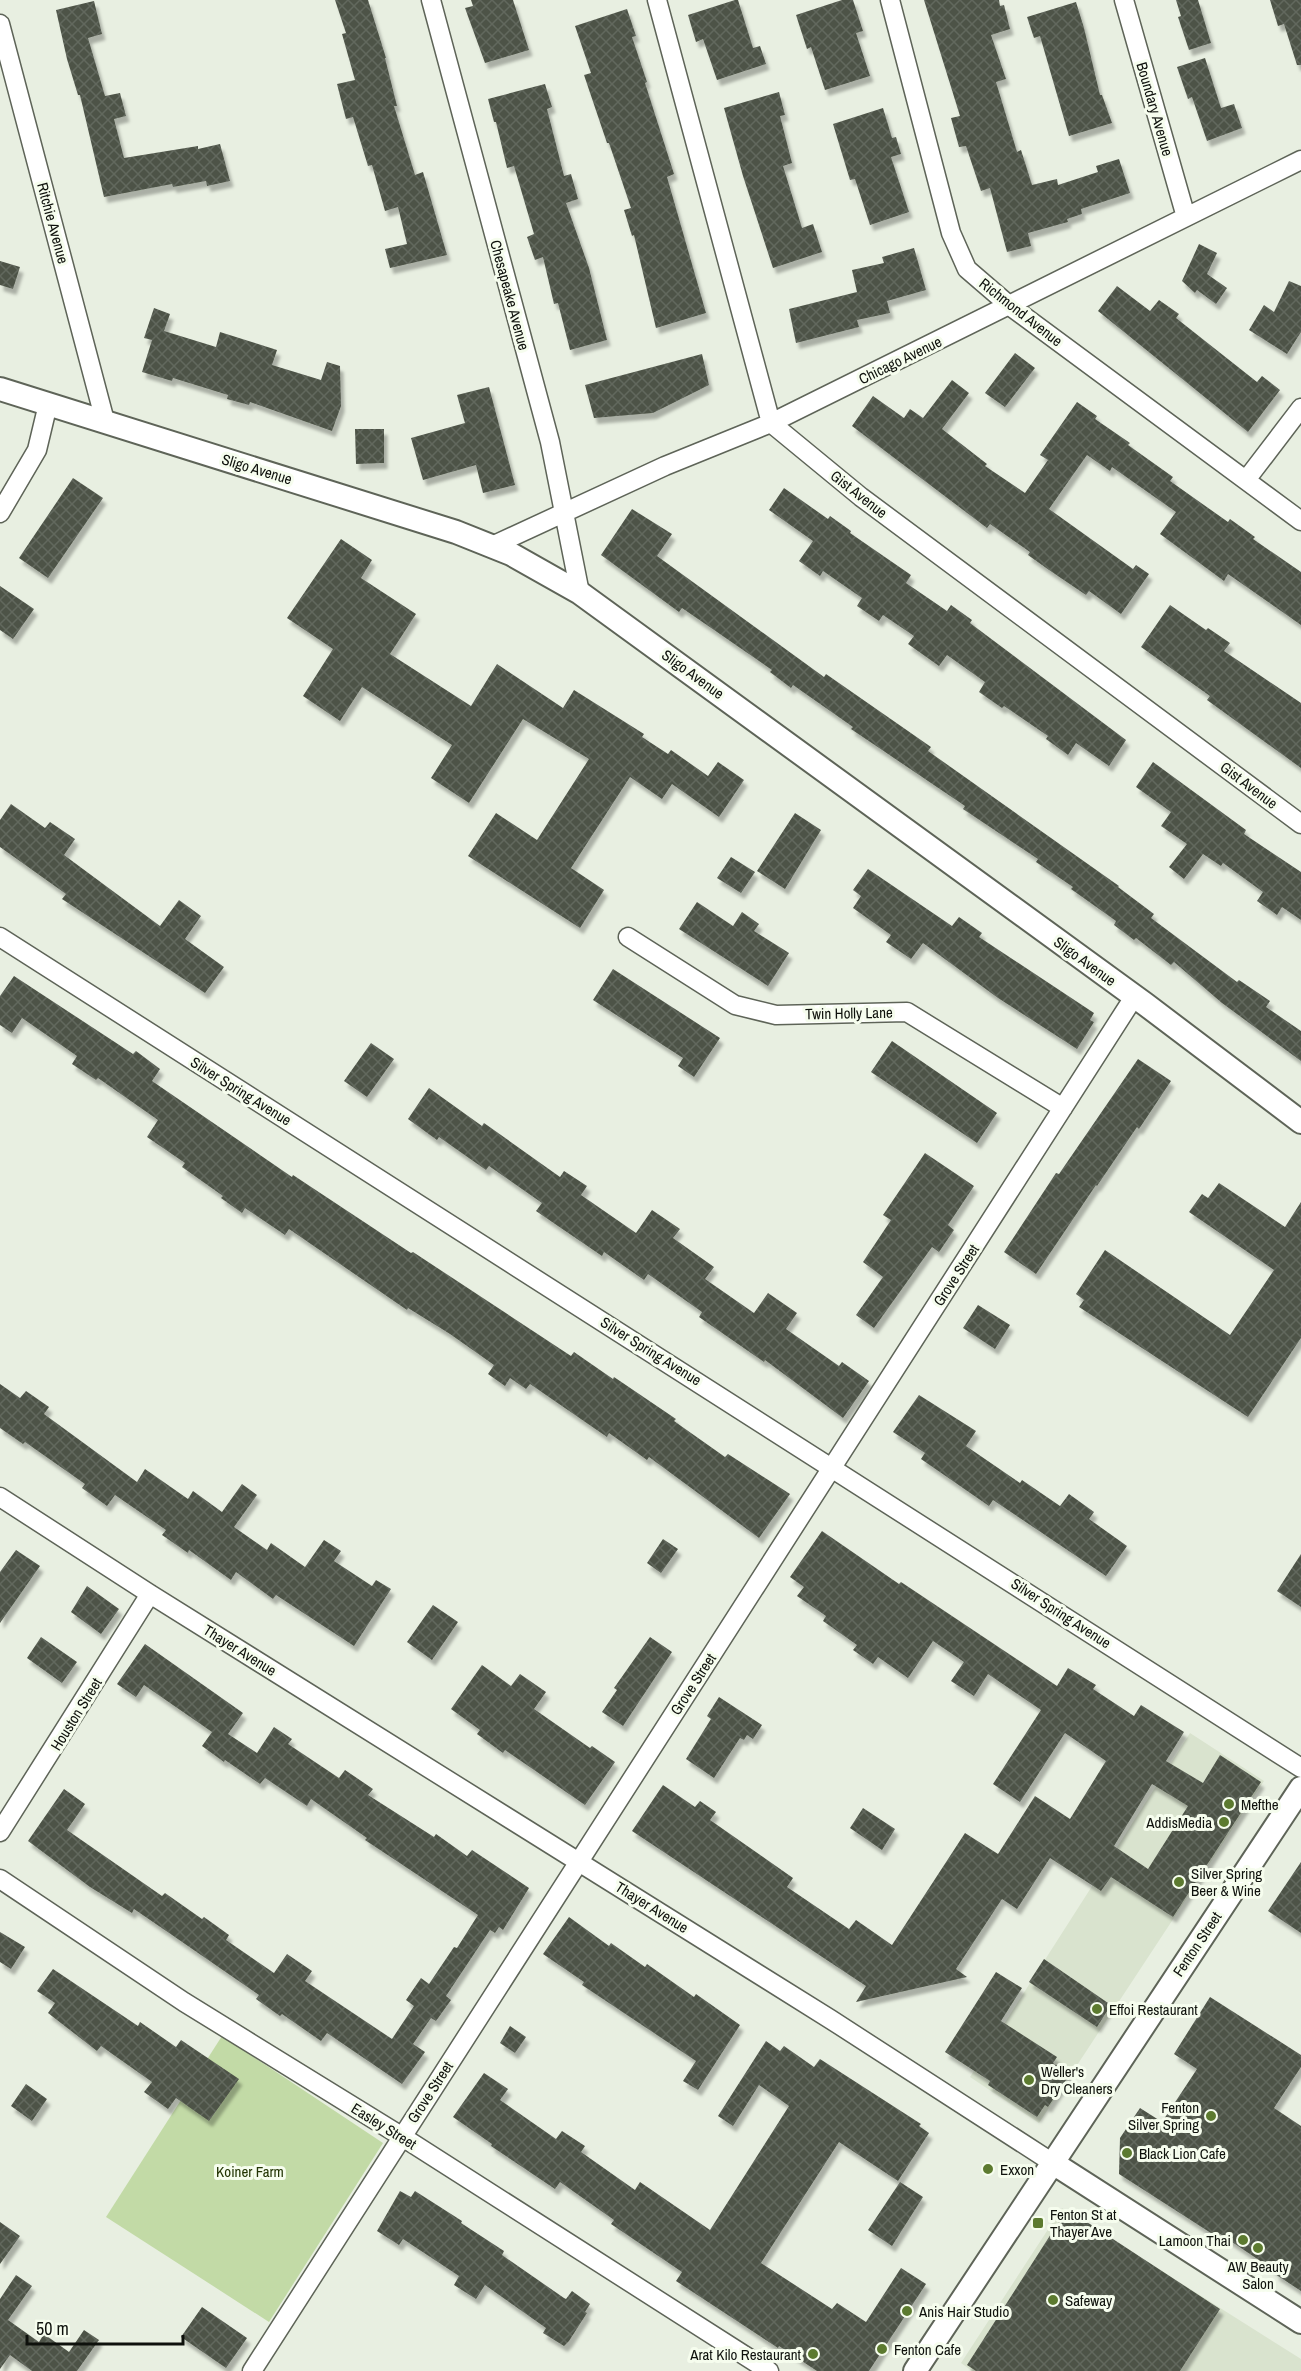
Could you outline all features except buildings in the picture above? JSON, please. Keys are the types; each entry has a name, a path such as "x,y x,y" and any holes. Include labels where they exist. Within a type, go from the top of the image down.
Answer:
{"street":[{"name":"Chesapeake Avenue","path":"431,0 550,442 580,593"},
{"path":"657,0 771,423"},
{"name":"Richmond Avenue","path":"890,0 951,232 967,268 1010,306 1301,521"},
{"name":"Boundary Avenue","path":"1124,0 1186,218"},
{"name":"Ritchie Avenue","path":"0,24 105,421"},
{"name":"Chicago Avenue","path":"492,546 665,466 771,423 1301,160"},
{"name":"Sligo Avenue","path":"0,389 456,532 511,555 580,593 1134,997 1301,1122"},
{"path":"0,513 37,450 48,404"},
{"path":"1246,480 1301,408"},
{"name":"Gist Avenue","path":"771,423 861,497 1301,824"},
{"name":"Silver Spring Avenue","path":"0,937 1301,1768"},
{"name":"Twin Holly Lane","path":"628,937 735,1005 776,1015 907,1012 1063,1108"},
{"name":"Grove Street","path":"252,2371 1134,997"},
{"name":"Thayer Avenue","path":"0,1497 150,1594 830,2019 1301,2322"},
{"name":"Houston Street","path":"0,1832 150,1594"},
{"name":"Fenton Street","path":"915,2371 1301,1788"},
{"name":"Easley Street","path":"0,1879 184,2002 401,2136 769,2371"}],"shaded area":[{"path":"1190,1733 1264,1781 1039,2123 970,2077"},
{"path":"1062,2208 1301,2359 1301,2371 972,2371 961,2363"}],"green space":[{"name":"Koiner Farm","path":"222,2036 383,2143 269,2322 106,2217"}],"place":[{"name":"Mefthe","path":"1229,1804"},
{"name":"AddisMedia","path":"1224,1822"},
{"name":"Silver Spring Beer & Wine","path":"1179,1882"},
{"name":"Effoi Restaurant","path":"1097,2009"},
{"name":"Weller's Dry Cleaners","path":"1029,2080"},
{"name":"Fenton Silver Spring","path":"1211,2116"},
{"name":"Black Lion Cafe","path":"1127,2153"},
{"name":"Exxon","path":"988,2169"},
{"name":"Fenton St at Thayer Ave","path":"1038,2223"},
{"name":"Lamoon Thai","path":"1243,2240"},
{"name":"AW Beauty Salon","path":"1258,2248"},
{"name":"Safeway","path":"1053,2300"},
{"name":"Anis Hair Studio","path":"907,2311"},
{"name":"Fenton Cafe","path":"882,2349"},
{"name":"Arat Kilo Restaurant","path":"813,2354"}]}
